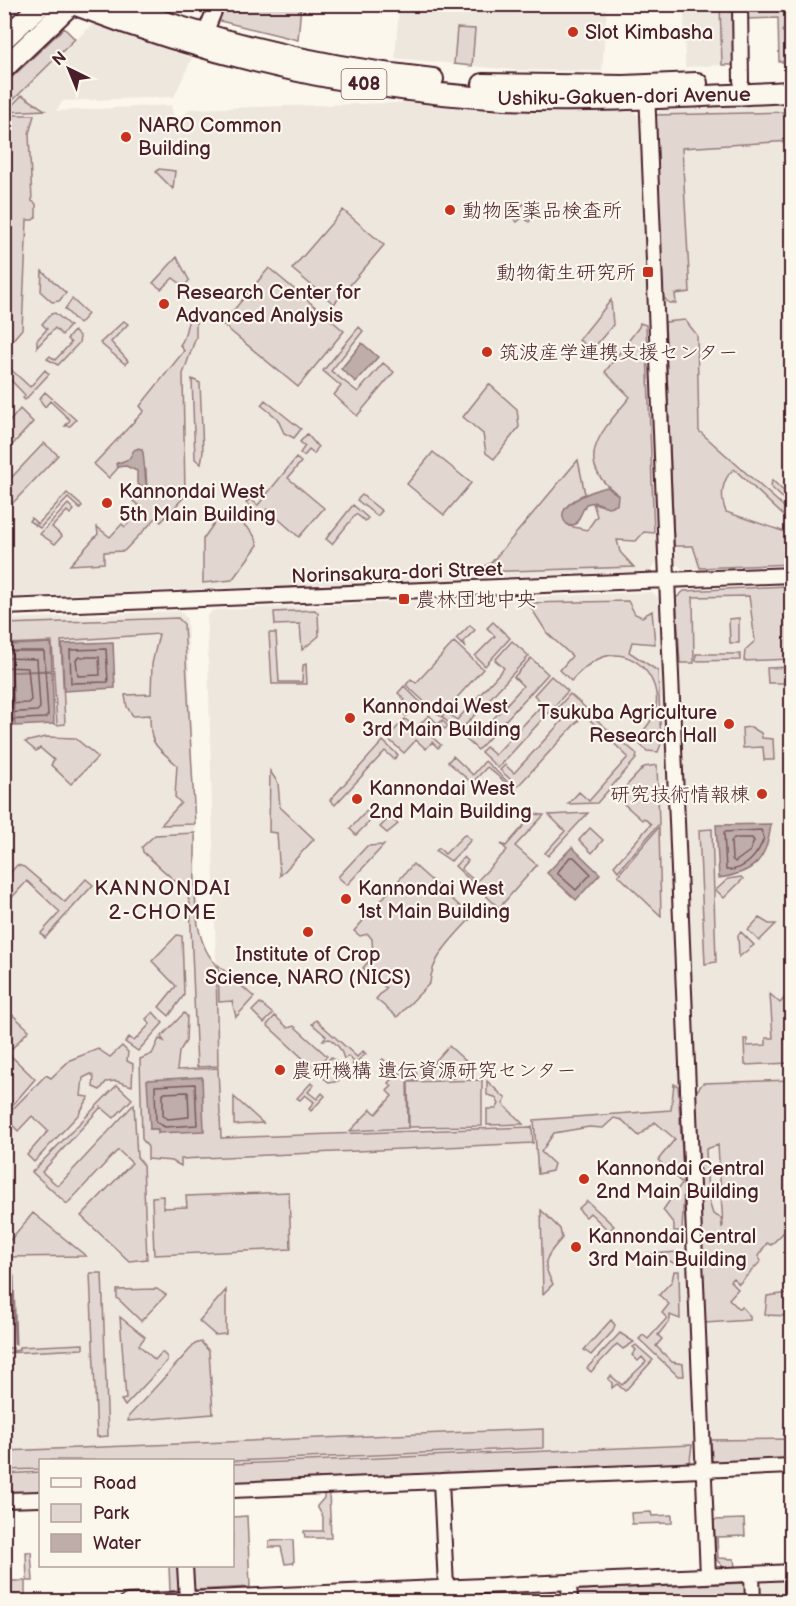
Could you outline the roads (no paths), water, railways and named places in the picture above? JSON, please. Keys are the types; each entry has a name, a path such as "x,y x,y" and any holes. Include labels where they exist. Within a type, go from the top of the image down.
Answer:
{"highway":[{"path":"4,39 42,4"},
{"name":"Ushiku-Gakuen-dori Avenue","path":"118,5 202,42"},
{"path":"4,68 78,7"},
{"name":"Ushiku-Gakuen-dori Avenue","path":"78,7 308,74 398,89 507,99 647,92 792,93"},
{"name":"Ushiku-Gakuen-dori Avenue","path":"647,92 741,81 792,79"}],"street":[{"path":"202,42 217,4"},
{"path":"740,4 741,81"},
{"path":"647,92 708,1576"},
{"name":"Norinsakura-dori Street","path":"4,607 792,575"},
{"path":"234,1490 792,1466"},
{"path":"441,1481 446,1587"},
{"path":"4,1500 39,1499"},
{"path":"185,1567 187,1599"},
{"path":"127,1602 285,1598 446,1587 792,1572"},
{"path":"752,1574 753,1602"},
{"path":"569,1582 570,1602"}],"water":[{"path":"362,343 378,357 356,382 341,369"},
{"path":"139,448 143,452 147,494 142,499 139,493 143,489 137,483 137,471 126,466 117,467 116,464 129,459 134,450"},
{"path":"607,487 618,495 617,505 608,507 595,502 586,504 576,524 569,526 563,519 563,512 567,506 574,500"},
{"path":"113,642 115,688 64,691 62,644"},
{"path":"51,643 52,670 12,672 11,645"},
{"path":"5,645 10,645 12,698 5,699"},
{"path":"52,671 54,724 15,726 12,672"},
{"path":"12,699 13,726 5,726 5,700"},
{"path":"771,824 766,847 757,863 741,873 719,878 716,825"},
{"path":"572,847 600,874 576,900 547,873"},
{"path":"202,1077 204,1131 158,1133 158,1129 150,1129 147,1080"}],"waterway":[{"path":"13,1276 15,1344"}],"place":[{"name":"Slot Kimbasha","path":"573,32"},
{"name":"NARO Common Building","path":"126,137"},
{"name":"動物医薬品検査所","path":"450,210"},
{"name":"動物衛生研究所","path":"648,272"},
{"name":"Research Center for Advanced Analysis","path":"164,304"},
{"name":"筑波産学連携支援センター","path":"487,352"},
{"name":"Kannondai West 5th Main Building","path":"107,503"},
{"name":"農林団地中央","path":"404,599"},
{"name":"Kannondai West 3rd Main Building","path":"350,718"},
{"name":"Tsukuba Agriculture Research Hall","path":"729,724"},
{"name":"研究技術情報棟","path":"762,794"},
{"name":"Kannondai West 2nd Main Building","path":"357,799"},
{"name":"Kannondai West 1st Main Building","path":"346,899"},
{"name":"Institute of Crop Science, NARO (NICS)","path":"308,932"},
{"name":"農研機構 遺伝資源研究センター","path":"280,1070"},
{"name":"Kannondai Central 2nd Main Building","path":"584,1179"},
{"name":"Kannondai Central 3rd Main Building","path":"576,1247"}],"district":[{"name":"KANNONDAI 2-CHOME","path":"163,900"}]}
